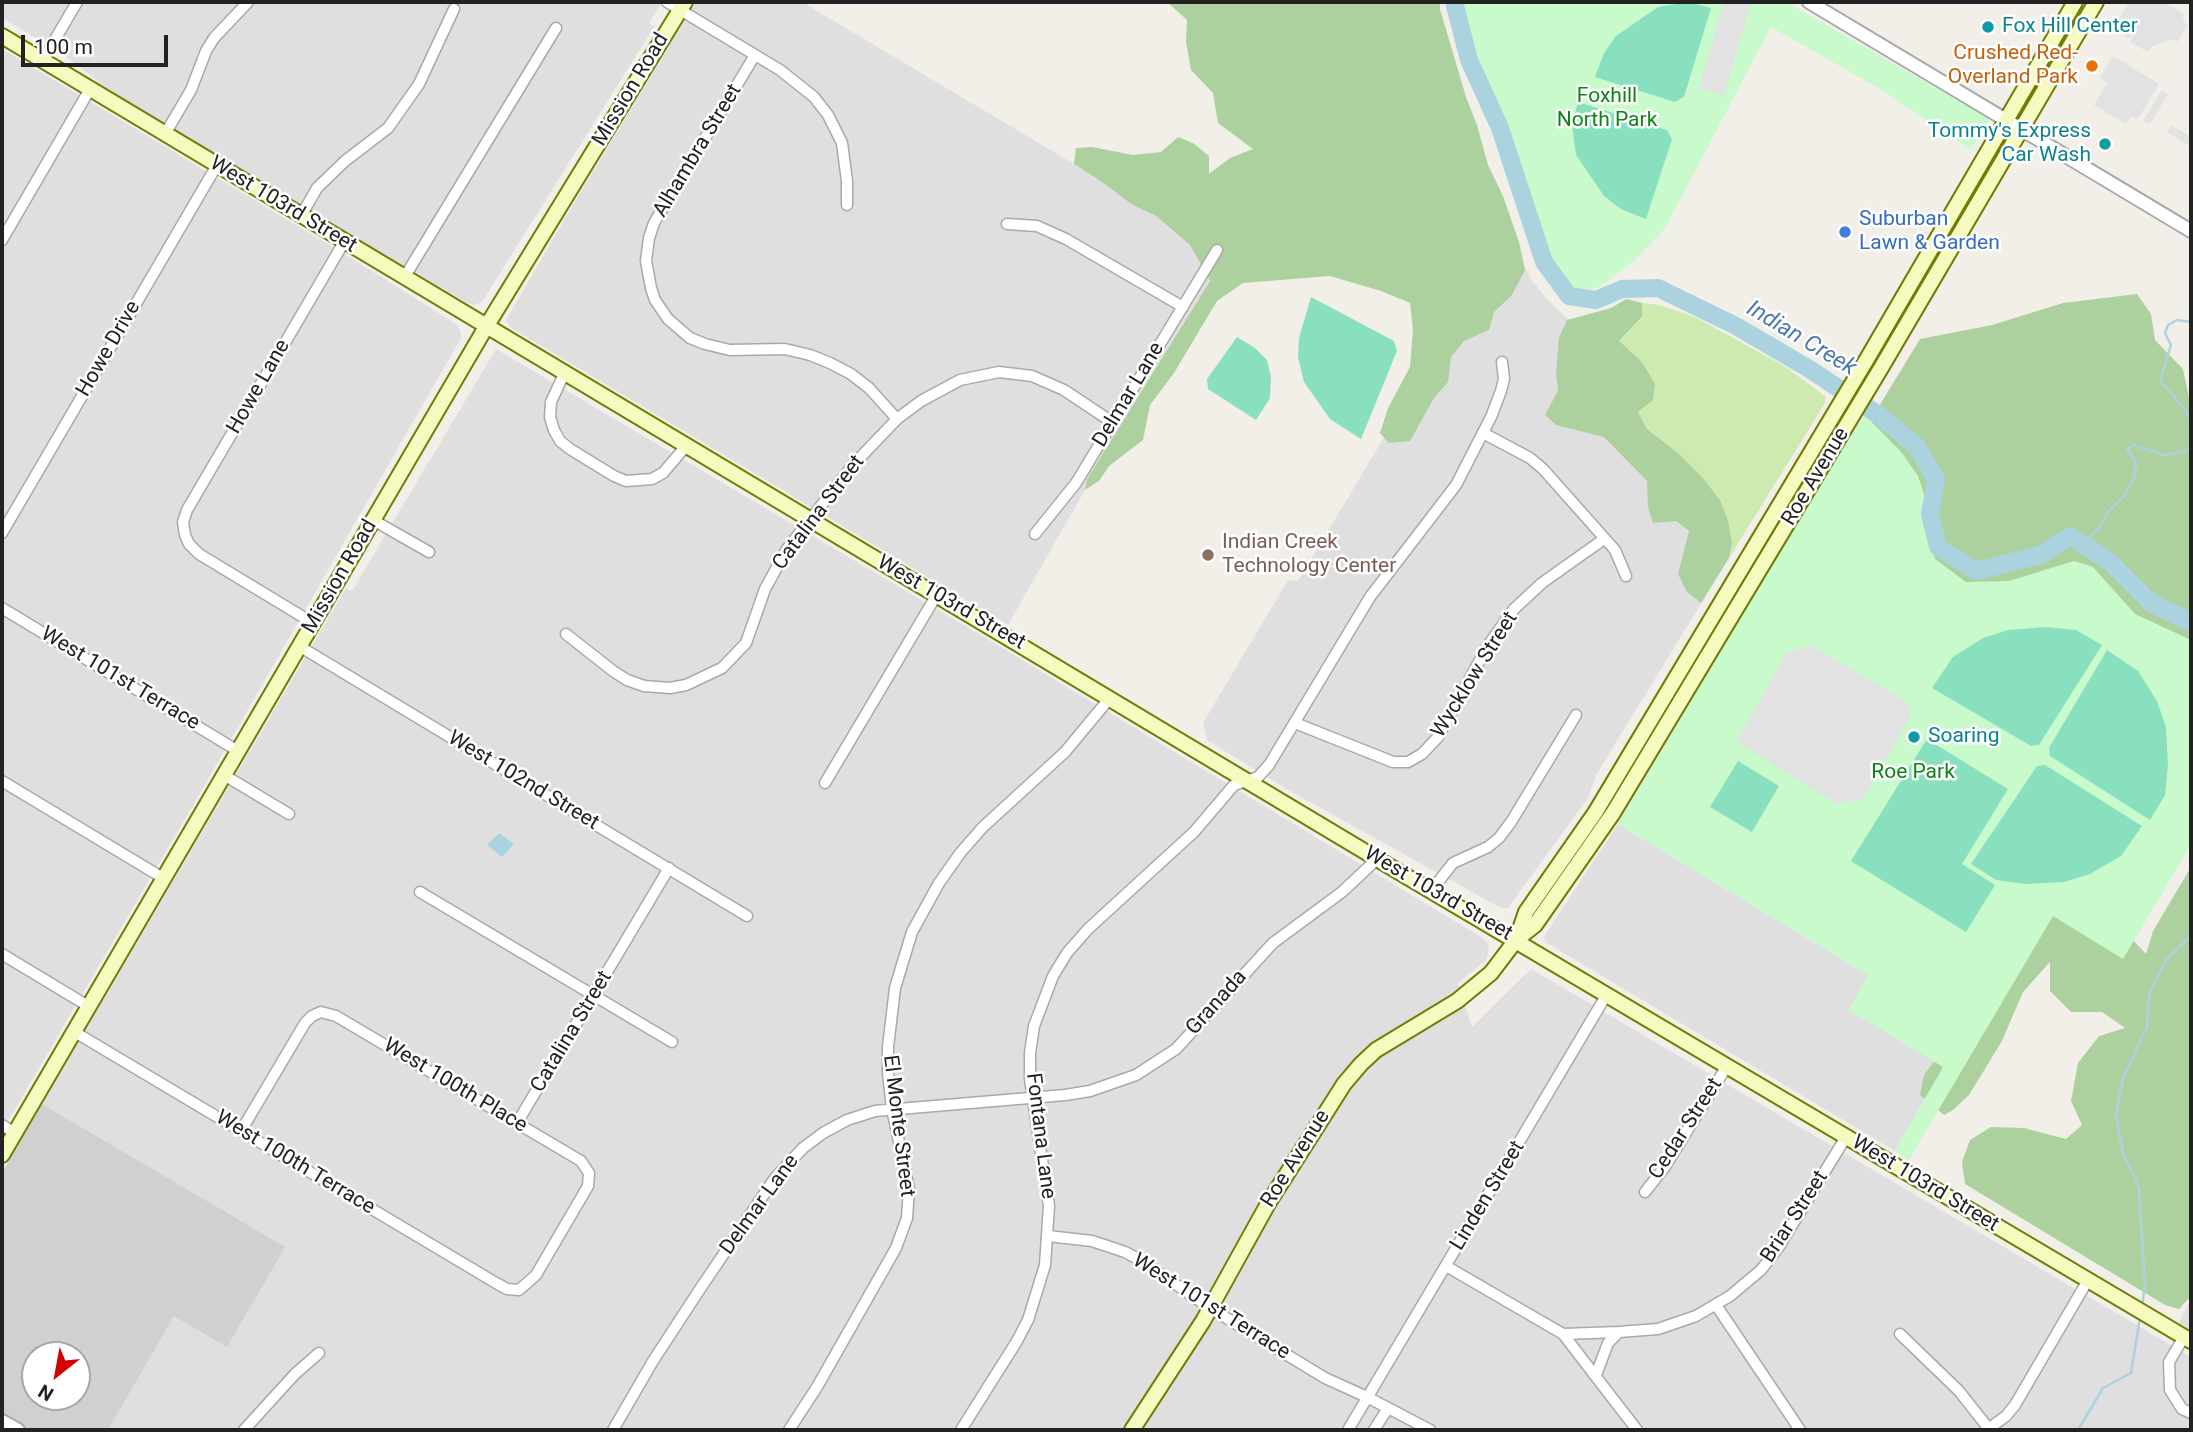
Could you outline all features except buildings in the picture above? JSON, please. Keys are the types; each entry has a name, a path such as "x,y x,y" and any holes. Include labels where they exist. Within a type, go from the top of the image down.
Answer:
{"main road":[{"name":"Roe Avenue","path":"1517,940 1526,912 1594,813 1867,359 2075,2"},
{"name":"Roe Avenue","path":"1132,1430 1210,1308 1296,1158 1344,1084 1376,1050 1457,1001 1499,964 1517,940 1535,925 1613,813 1840,437 2096,2"},
{"name":"Mission Road","path":"2,1155 677,4"},
{"name":"West 103rd Street","path":"2,36 1377,859 2182,1336"},
{"path":"1718,605 1731,617"}],"street":[{"path":"43,60 77,2"},
{"path":"165,134 191,90 205,51 248,2"},
{"path":"1809,2 2191,231"},
{"path":"677,4 805,89 828,115 845,152 847,205"},
{"path":"301,216 317,188 345,161 387,128 419,84 454,9"},
{"path":"404,278 556,28"},
{"name":"Alhambra Street","path":"755,55 654,223 646,261 655,300 668,319 690,338 705,344 730,350 785,349 820,359 850,374 869,388 897,419"},
{"path":"2,240 90,89"},
{"name":"Howe Drive","path":"2,533 217,165"},
{"path":"1007,224 1037,226 1066,239 1108,261 1182,307"},
{"name":"Howe Lane","path":"313,623 199,554 189,544 183,522 187,510 344,242"},
{"name":"Delmar Lane","path":"1035,534 1076,482 1217,250"},
{"path":"1247,780 1258,777 1269,765 1370,597 1456,485 1501,391 1504,379 1502,362"},
{"name":"Catalina Street","path":"566,634 613,671 635,684 653,688 670,688 696,682 722,668 746,643 765,589 777,565 810,519 869,446 897,419 946,386 979,374 999,372 1032,376 1064,390 1112,422"},
{"path":"564,374 551,402 550,418 554,430 560,441 570,449 614,476 626,481 652,479 663,473 686,446"},
{"path":"1483,433 1516,450 1543,469 1615,550 1626,576"},
{"path":"373,520 429,552"},
{"name":"Wycklow Street","path":"1295,723 1393,762 1408,762 1422,754 1438,737 1487,647 1514,609 1542,583 1604,539"},
{"path":"825,783 936,596"},
{"name":"West 101st Terrace","path":"2,608 239,751"},
{"name":"West 102nd Street","path":"299,646 747,915"},
{"name":"El Monte Street","path":"789,1430 860,1314 902,1236 909,1208 909,1189 892,1109 888,1047 895,988 912,932 924,908 961,852 1065,752 1109,699"},
{"path":"1431,891 1452,863 1481,851 1499,838 1576,715"},
{"path":"224,775 289,814"},
{"name":"Fontana Lane","path":"961,1430 1028,1320 1045,1265 1048,1193 1032,1097 1030,1053 1034,1026 1053,976 1067,953 1105,912 1194,832 1234,785 1247,780"},
{"path":"2,781 163,878"},
{"name":"Granada","path":"1032,1097 1090,1091 1125,1080 1156,1063 1190,1035 1273,943 1342,892 1377,859"},
{"name":"Catalina Street","path":"517,1123 669,868"},
{"path":"420,892 671,1042"},
{"path":"2,954 88,1006"},
{"name":"Linden Street","path":"1367,1397 1607,994"},
{"name":"West 100th Place","path":"241,1131 305,1023 321,1012 336,1016 581,1161 589,1172 588,1186 536,1275 519,1290"},
{"name":"West 100th Terrace","path":"73,1031 496,1283 507,1289 519,1290"},
{"name":"Cedar Street","path":"1645,1192 1664,1168 1727,1066"},
{"name":"Delmar Lane","path":"612,1430 653,1361 787,1163 823,1133 847,1120 875,1111 1032,1097"},
{"path":"2,1125 15,1133"},
{"name":"Briar Street","path":"1563,1334 1658,1329 1678,1323 1730,1296 1761,1270 1779,1248 1846,1137"},
{"name":"West 101st Terrace","path":"1048,1236 1092,1241 1125,1252 1325,1378 1430,1430"},
{"path":"1446,1266 1563,1334 1637,1430"},
{"path":"1900,1334 1950,1382 1988,1430 2015,1405 2088,1280"},
{"path":"1716,1305 1800,1430"},
{"path":"1596,1375 1608,1343 1619,1332"},
{"path":"2182,1336 2169,1363 2169,1390 2182,1409 2191,1413"},
{"path":"244,1430 295,1374 319,1353"},
{"path":"1348,1430 1367,1397"},
{"path":"1374,1430 1388,1408"},
{"path":"2,1421 18,1430"}],"shaded area":[{"path":"2,2 662,2 649,23 654,27 482,302 474,305 234,166 108,89 63,54 2,18"},
{"path":"696,2 802,2 1074,164 1131,204 1156,216 1190,245 1210,281 1087,479 1085,490 1008,625 510,327 506,320"},
{"path":"1724,2 1751,2 1724,95 1699,88"},
{"path":"2130,2 2164,2 2184,14 2182,20 2188,25 2177,42 2171,39 2151,47 2148,52 2130,42 2133,35 2128,38 2112,28"},
{"path":"2,49 456,324 461,338 192,807 2,1131"},
{"path":"2113,56 2159,84 2138,119 2131,116 2126,124 2094,105 2107,83 2100,78"},
{"path":"2162,90 2168,94 2150,124 2143,121"},
{"path":"2171,125 2191,137 2191,147 2167,132"},
{"path":"1507,232 1531,279 1574,325 1568,388 1729,558 1596,775 1588,798 1508,908 1501,908 1290,791 1207,740 1203,723 1288,580 1298,581"},
{"path":"496,349 994,643 1481,937 1488,943 1486,960 1458,983 1472,1027 1531,969 2191,1357 2191,1430 108,1430 174,1315 285,1248 42,1104 346,588 352,591"},
{"path":"1812,646 1907,702 1911,716 1863,799 1837,804 1736,742 1787,652"},
{"path":"1618,824 1868,975 1943,1067 1895,1151 1547,943 1543,938"},
{"path":"42,1104 285,1247 227,1347 174,1316 108,1430 29,1430 2,1414 2,1173"},
{"path":"2191,1298 2191,1330 2179,1323"}],"green space":[{"path":"1167,2 1440,2 1466,97 1488,165 1503,196 1519,242 1525,270 1512,295 1494,312 1489,330 1464,341 1451,357 1448,382 1434,398 1410,441 1389,443 1380,433 1388,408 1410,367 1413,330 1410,303 1330,276 1243,283 1217,301 1174,373 1150,405 1143,440 1109,466 1099,481 1085,490 1087,479 1210,281 1190,245 1156,216 1131,204 1074,164 1076,148 1092,147 1133,155 1161,152 1178,137 1193,143 1209,156 1209,174 1230,158 1253,149 1218,123 1213,93 1191,70 1186,42 1187,20"},
{"name":"Foxhill North Park","path":"1454,2 1786,2 1987,117 1991,127 1969,149 1880,89 1771,27 1664,230 1634,261 1601,286 1569,296 1544,262 1500,128 1469,60"},
{"path":"1688,2 1711,8 1684,97 1675,102 1595,77 1604,53 1616,36 1658,7"},
{"path":"1578,102 1667,130 1672,139 1646,219 1621,209 1604,196 1576,155 1572,125"},
{"path":"2137,294 2151,314 2155,340 2183,369 2191,407 2191,649 1999,618 1840,527 1845,462 1920,339 1992,325 2063,303"},
{"path":"1311,297 1394,341 1397,351 1361,439 1330,419 1304,382 1298,357 1299,338"},
{"path":"1626,299 1642,303 1642,317 1619,341 1642,362 1655,384 1653,400 1638,412 1647,429 1678,453 1702,477 1720,500 1728,521 1732,543 1729,558 1701,603 1687,592 1678,574 1689,531 1676,521 1653,523 1648,507 1647,481 1604,437 1556,425 1545,415 1558,391 1556,374 1559,338 1567,320 1611,308"},
{"path":"1642,303 1659,305 1695,317 1784,366 1825,396 1825,403 1729,558 1732,543 1702,477 1678,453 1647,429 1638,412 1619,341 1642,318"},
{"path":"1237,337 1255,348 1267,360 1271,377 1270,398 1256,420 1208,389 1207,379"},
{"name":"Roe Park","path":"1865,415 1902,453 1918,476 1926,500 1928,531 1935,559 1966,582 2009,581 2074,561 2093,567 2135,614 2191,640 2191,845 2123,959 2053,916 1909,1160 1895,1151 1943,1067 1849,1010 1868,975 1618,824 1846,442"},
{"path":"2046,627 2076,630 2102,645 2039,745 2031,746 1932,688 1953,657 1983,638 2008,630"},
{"path":"2107,650 2138,671 2157,701 2166,727 2168,765 2165,795 2150,820 2050,756 2049,748"},
{"path":"1927,739 2008,789 1962,864 1995,885 1966,932 1851,861"},
{"path":"1738,761 1779,786 1752,832 1710,807"},
{"path":"2045,765 2142,826 2121,856 2090,874 2064,882 2026,884 1996,880 1971,864 2037,766"},
{"path":"2191,867 2191,1296 2179,1309 2165,1305 1965,1184 1962,1162 1970,1140 1991,1127 2024,1128 2066,1139 2082,1125 2071,1101 2078,1063 2099,1036 2125,1028 2102,1012 2071,1012 2050,991 2050,962 2023,992 2002,1041 1969,1095 1944,1115 1920,1095 1924,1075 2042,915 2078,912 2119,925 2146,954 2153,931"}],"water":[{"path":"499,833 514,844 502,857 487,845"}],"waterway":[{"name":"Indian Creek","path":"1454,2 1469,60 1500,128 1544,262 1569,296 1596,300 1622,289 1658,288 1736,326 1811,370 1880,416 1917,447 1936,480 1930,514 1938,547 1976,571 2040,555 2070,536 2109,561 2151,603 2191,622"},
{"path":"2191,322 2177,320 2168,325 2165,333 2171,345 2160,381 2185,409 2191,423"},
{"path":"2073,538 2088,538 2098,530 2107,513 2124,496 2134,478 2136,462 2127,450 2133,445 2164,455 2187,451 2191,444"},
{"path":"2142,1307 2145,1285 2139,1189 2123,1153 2116,1114 2123,1078 2147,1027 2149,995 2166,960 2191,936"},
{"path":"2078,1430 2103,1388 2131,1373 2140,1317"}],"place":[{"name":"Fox Hill Center","path":"1988,27"},
{"name":"Crushed Red- Overland Park","path":"2092,66"},
{"name":"Tommy's Express Car Wash","path":"2105,144"},
{"name":"Suburban Lawn & Garden","path":"1845,232"},
{"name":"Indian Creek Technology Center","path":"1208,555"},
{"name":"Soaring","path":"1914,737"}]}
